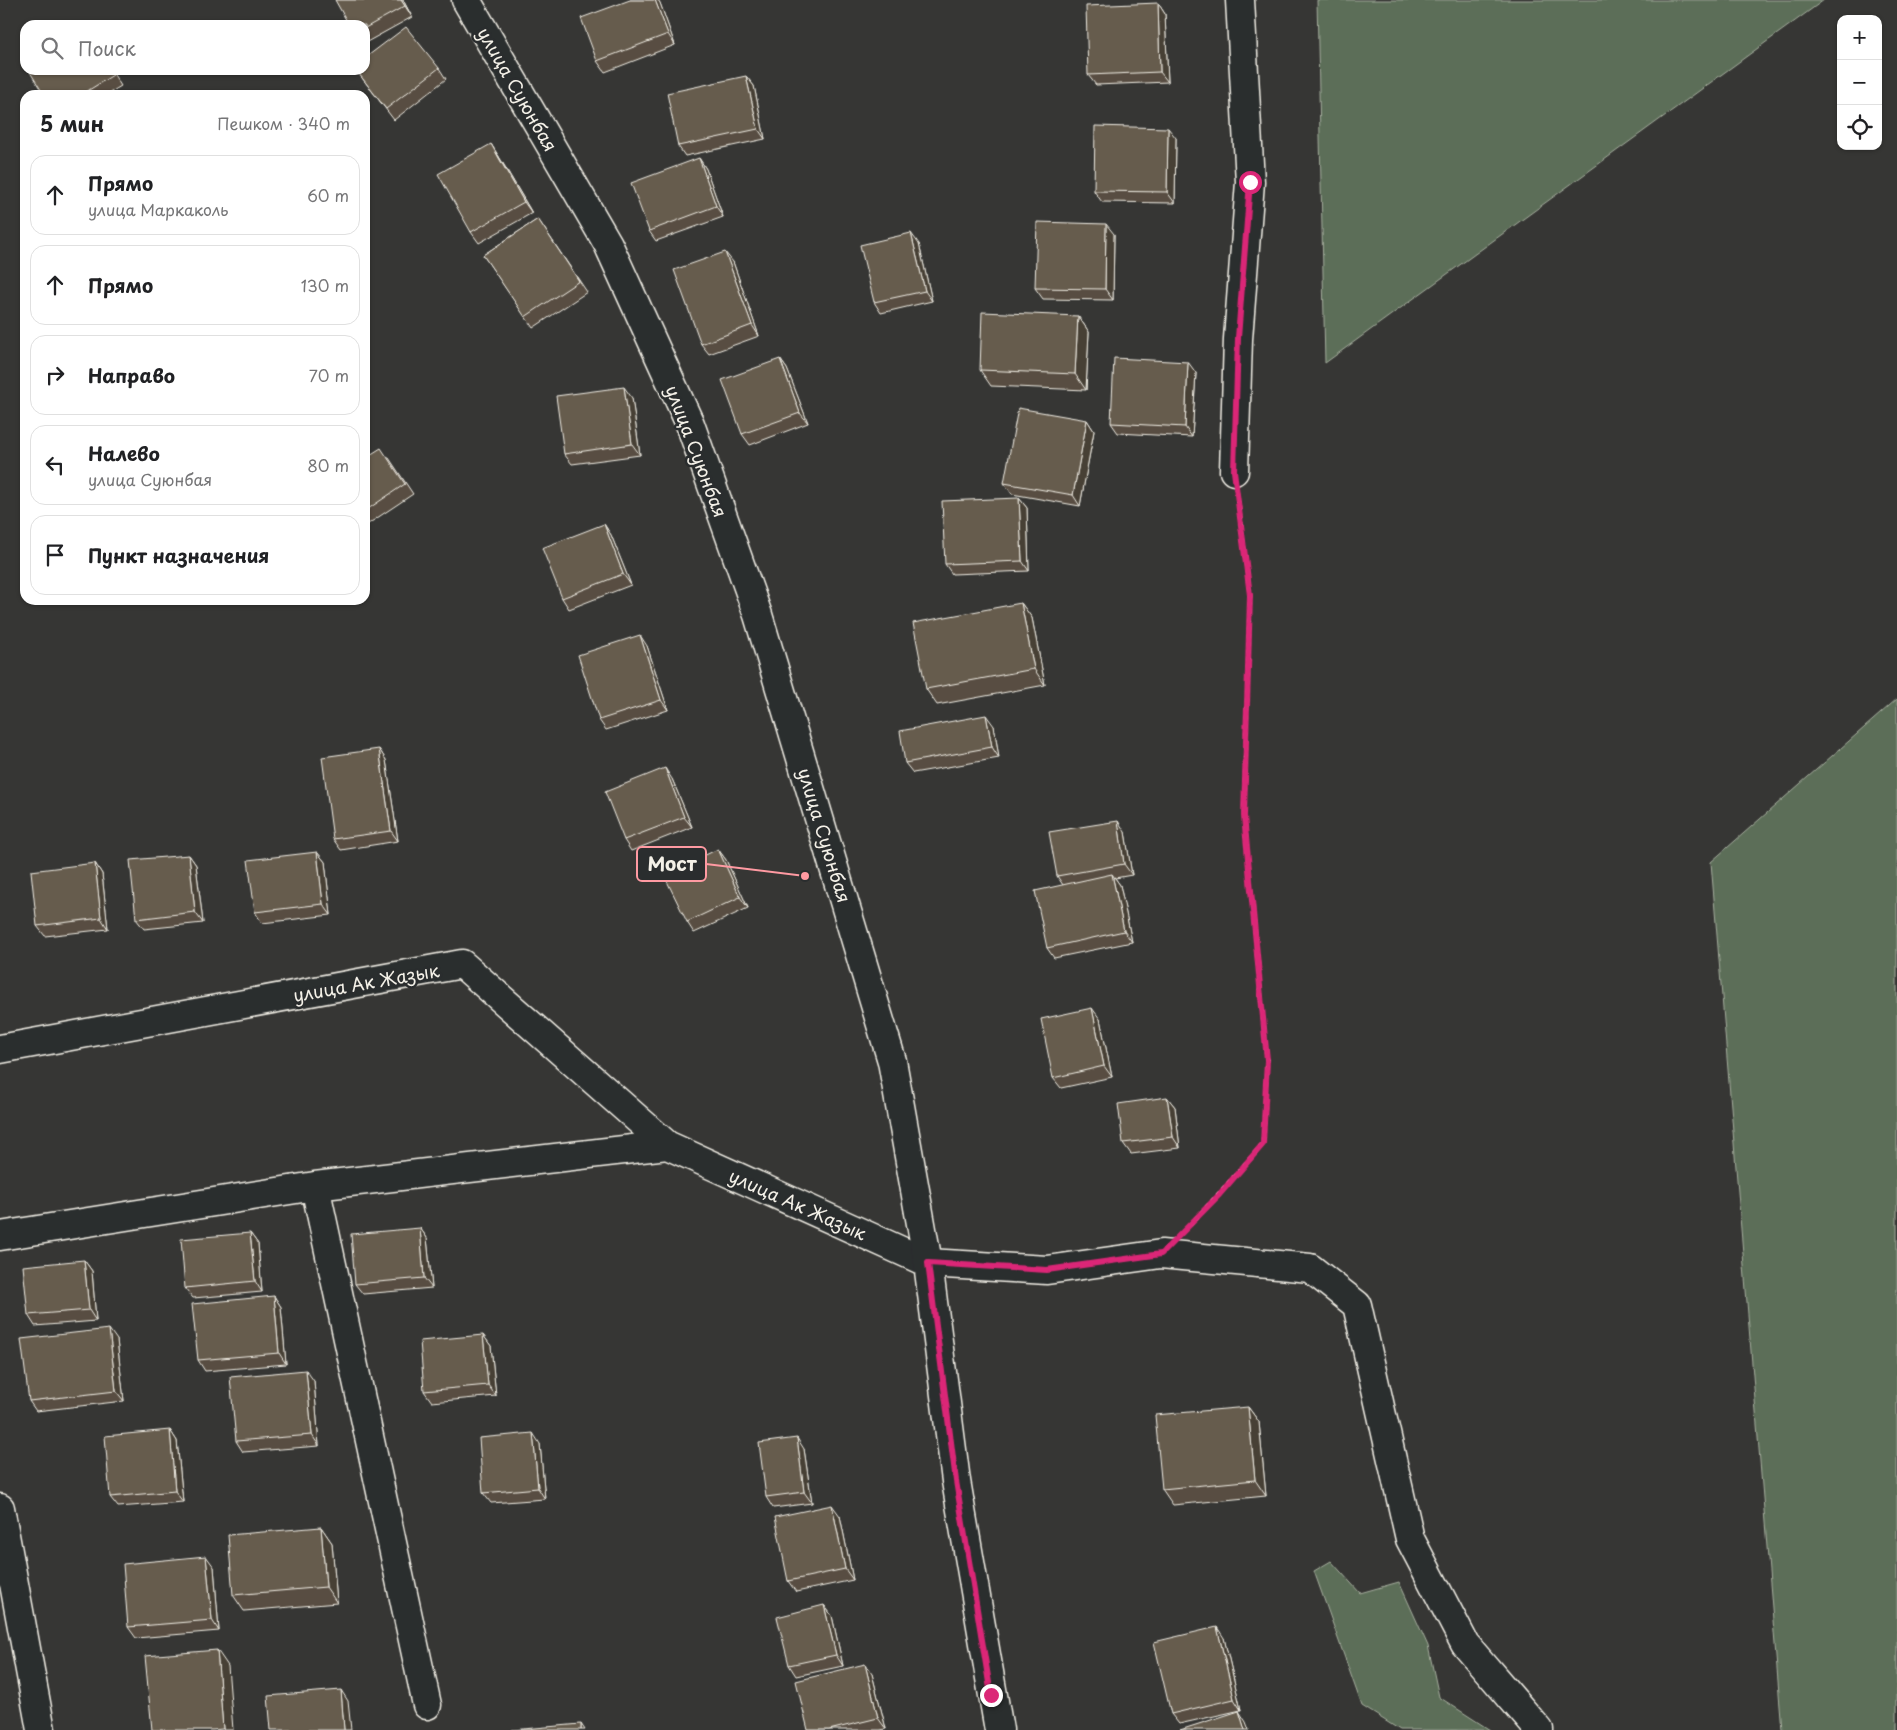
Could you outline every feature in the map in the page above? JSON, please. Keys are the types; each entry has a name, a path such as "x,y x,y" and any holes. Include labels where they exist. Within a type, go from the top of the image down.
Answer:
{"street":[{"name":"улица Суюнбая","path":"466,0 608,244 690,424 758,615 892,1061 928,1263 956,1481 998,1730"},
{"path":"1234,471 1238,338 1250,182 1240,0"},
{"name":"улица Ак Жазык","path":"0,1049 462,964 667,1145 928,1263"},
{"path":"0,1236 315,1186 667,1145"},
{"path":"315,1186 427,1705"},
{"path":"928,1263 1047,1270 1161,1254 1310,1268 1357,1305 1410,1539 1466,1644 1539,1730"},
{"path":"0,1508 41,1730"}],"path":[{"path":"1161,1254 1218,1196 1263,1144 1267,1060 1244,816 1250,595 1234,471"}],"green space":[{"path":"1317,0 1824,0 1325,363"},
{"path":"1897,699 1897,1730 1782,1730 1711,862"},
{"path":"1331,1561 1360,1593 1399,1582 1428,1646 1439,1697 1490,1730 1400,1730 1362,1706 1314,1571"}],"building":[{"path":"335,0 401,0 405,6 370,25 370,20 346,20"},
{"path":"630,0 655,0 668,34 597,61 581,18"},
{"path":"1158,3 1160,72 1088,75 1086,6"},
{"path":"406,27 439,68 386,109 360,75 370,75 370,54"},
{"path":"32,75 113,75 89,90 41,90"},
{"path":"746,76 758,129 678,146 667,93"},
{"path":"1095,126 1168,128 1167,192 1094,191"},
{"path":"491,144 524,202 471,232 438,174"},
{"path":"699,158 716,206 649,231 631,183"},
{"path":"538,219 579,281 525,317 483,255"},
{"path":"1037,222 1106,224 1105,289 1035,288"},
{"path":"911,233 925,291 874,302 860,245"},
{"path":"725,252 752,325 701,344 674,270"},
{"path":"982,312 1078,316 1075,374 980,370"},
{"path":"1114,358 1188,362 1185,427 1111,423"},
{"path":"780,359 800,413 742,434 722,380"},
{"path":"624,387 632,444 564,454 556,396"},
{"path":"1018,408 1087,420 1073,495 1004,483"},
{"path":"381,448 405,484 370,508 370,455"},
{"path":"1019,498 1022,561 945,564 942,501"},
{"path":"604,524 623,574 562,598 542,548"},
{"path":"1021,603 1034,669 926,689 913,623"},
{"path":"640,635 661,700 599,720 578,655"},
{"path":"986,715 992,747 905,763 900,731"},
{"path":"379,749 391,831 333,839 322,757"},
{"path":"665,768 684,817 624,840 605,792"},
{"path":"1118,821 1124,864 1057,876 1049,832"},
{"path":"718,849 740,897 687,922 664,875"},
{"path":"317,852 323,904 255,912 248,860"},
{"path":"189,855 195,912 136,919 130,860"},
{"path":"95,863 101,918 37,926 31,871"},
{"path":"1112,874 1124,931 1047,948 1035,891"},
{"path":"1092,1008 1104,1066 1053,1078 1041,1019"},
{"path":"1167,1097 1173,1137 1123,1143 1118,1104"},
{"path":"420,1228 424,1278 355,1284 351,1234"},
{"path":"250,1233 255,1281 185,1288 181,1239"},
{"path":"84,1260 89,1310 28,1315 23,1266"},
{"path":"274,1296 279,1353 198,1360 192,1304"},
{"path":"109,1329 116,1391 29,1401 21,1339"},
{"path":"483,1335 488,1385 424,1391 420,1341"},
{"path":"306,1370 312,1435 236,1441 230,1377"},
{"path":"1248,1407 1255,1480 1162,1489 1155,1415"},
{"path":"170,1430 175,1491 110,1497 105,1436"},
{"path":"533,1433 538,1488 483,1493 479,1438"},
{"path":"797,1438 804,1492 766,1497 759,1443"},
{"path":"832,1505 845,1569 788,1581 775,1517"},
{"path":"321,1527 326,1587 233,1595 228,1535"},
{"path":"206,1556 212,1620 128,1627 123,1564"},
{"path":"824,1605 836,1655 789,1665 777,1617"},
{"path":"1217,1627 1234,1699 1171,1714 1154,1642"},
{"path":"217,1650 223,1729 152,1730 145,1656"},
{"path":"865,1664 878,1718 829,1730 808,1730 796,1681"},
{"path":"341,1690 344,1730 271,1730 268,1696"},
{"path":"1239,1711 1245,1730 1180,1730"},
{"path":"581,1724 581,1730 512,1730"}],"place":[{"name":"Мост","path":"805,876"}],"route":[{"path":"991,1695 956,1481 928,1263 1047,1270 1161,1254 1218,1196 1263,1144 1267,1060 1244,816 1250,595 1234,471 1238,338 1250,182"}]}
